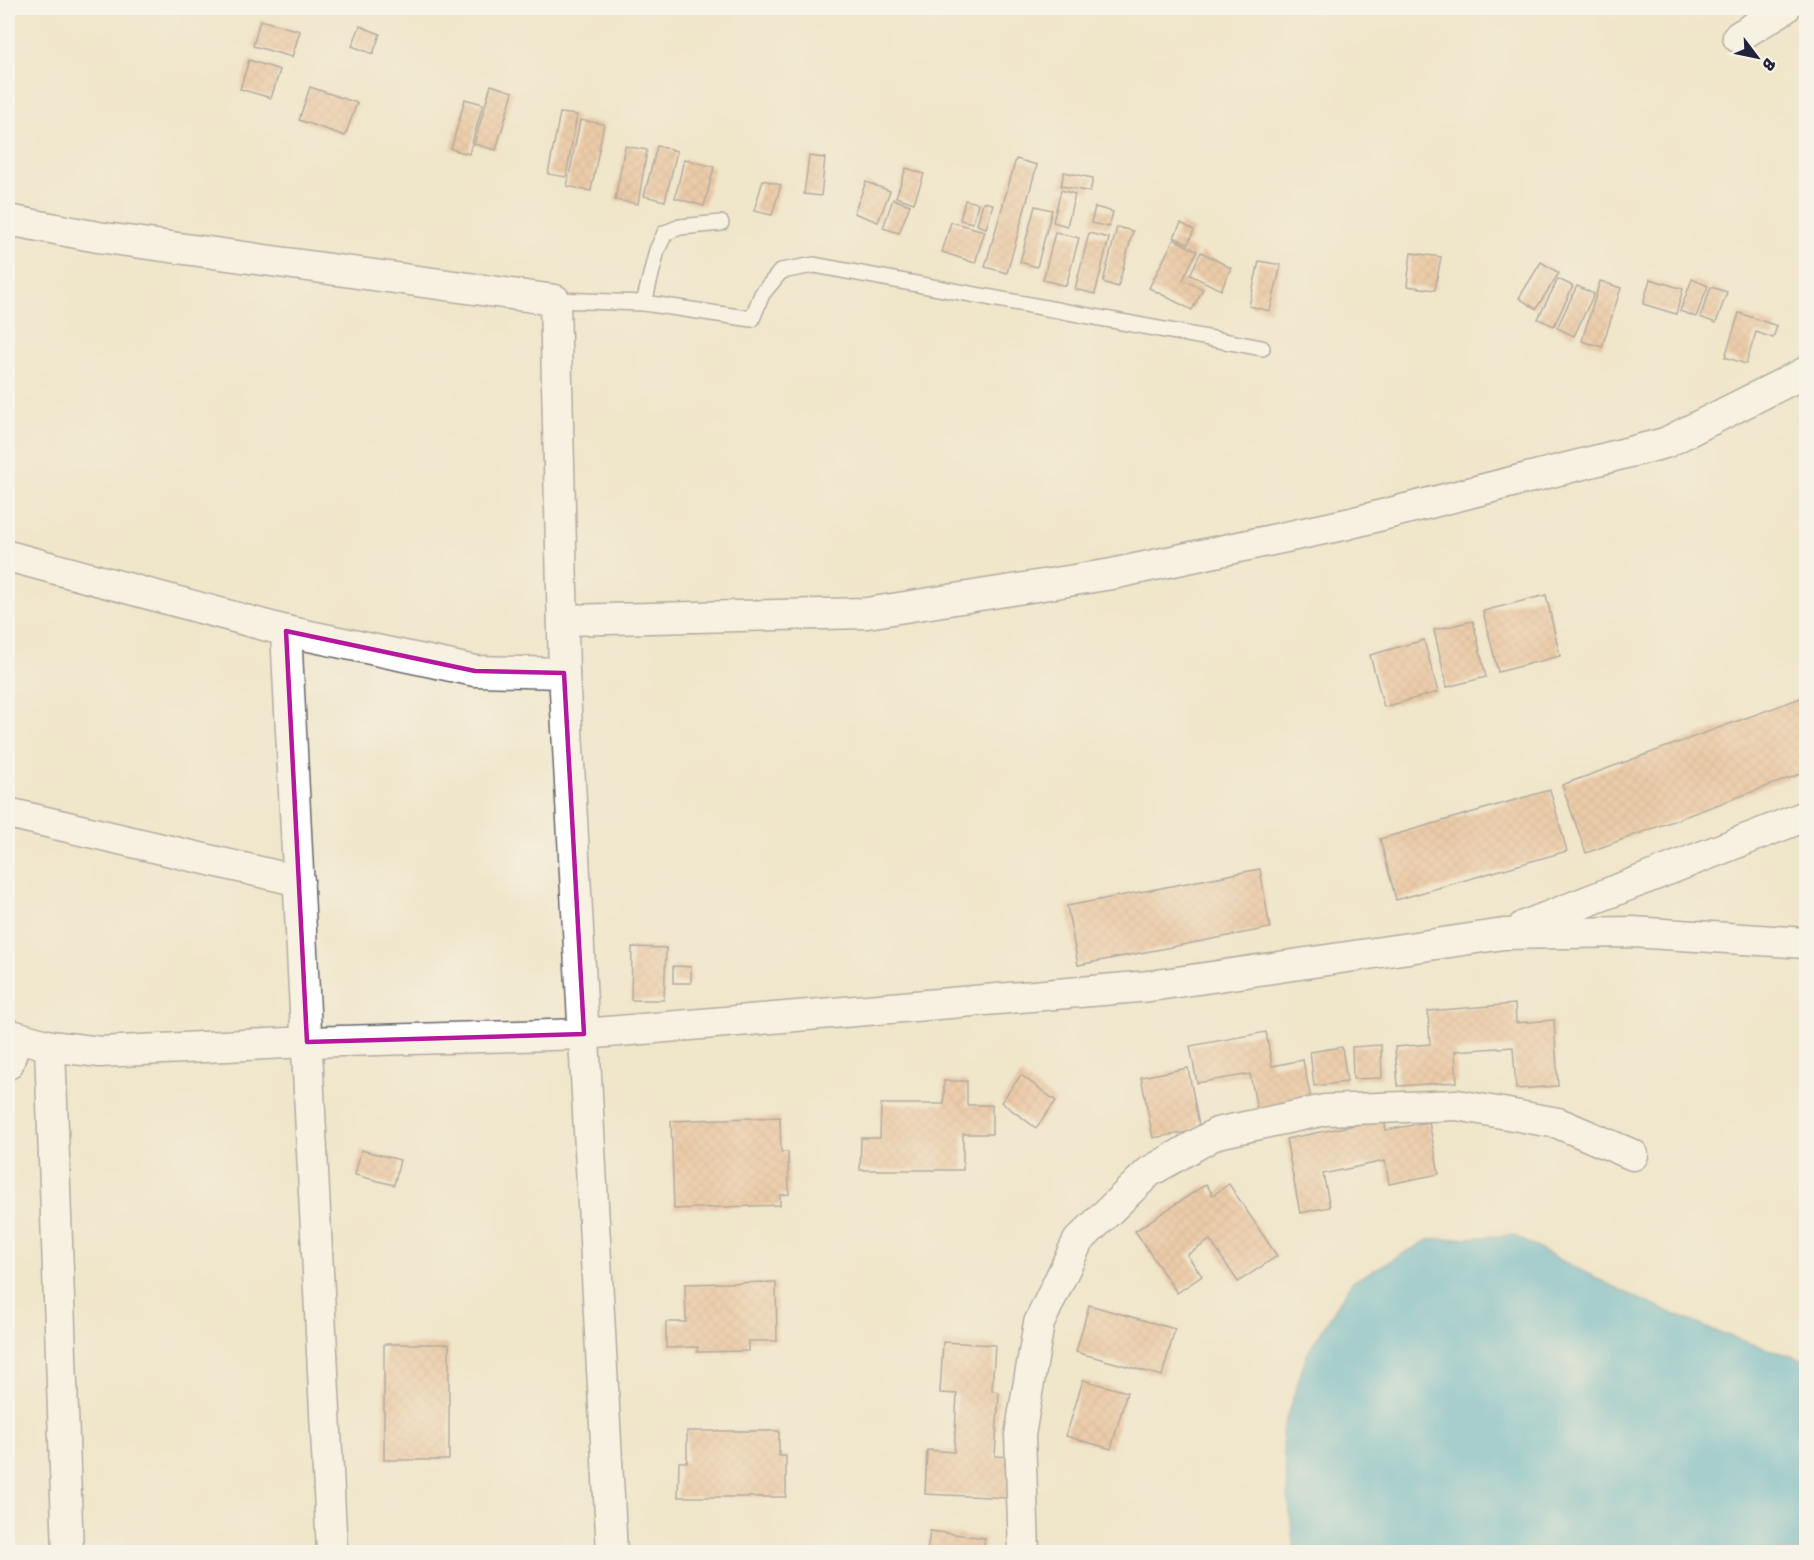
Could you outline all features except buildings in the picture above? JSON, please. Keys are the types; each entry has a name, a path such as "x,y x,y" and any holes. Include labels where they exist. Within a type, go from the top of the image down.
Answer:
{"street":[{"path":"1738,37 1785,8"},
{"path":"8,220 99,237 555,300 564,673 612,1552"},
{"path":"562,620 867,613 1112,574 1347,524 1665,443 1806,372"},
{"path":"8,556 286,631 475,671 564,673"},
{"path":"286,631 332,1552"},
{"path":"8,813 298,881"},
{"path":"1504,934 1806,816"},
{"path":"10,1045 50,1046 100,1052 307,1042 584,1034 1150,986 1504,934 1632,932 1806,942"},
{"path":"50,1046 68,1552"},
{"path":"1024,1552 1020,1435 1039,1323 1078,1241 1149,1172 1217,1133 1336,1109 1458,1105 1558,1123 1633,1155"}],"lane":[{"path":"644,303 657,250 665,233 680,227 721,223"},
{"path":"555,300 644,303 752,319 762,294 781,272 814,265 1262,348"}],"highlighted area":[{"path":"286,631 475,671 564,673 584,1034 307,1042"}],"water":[{"path":"1513,1235 1656,1307 1730,1337 1806,1360 1806,1552 1294,1552 1282,1432 1307,1354 1352,1282 1428,1240"}]}
